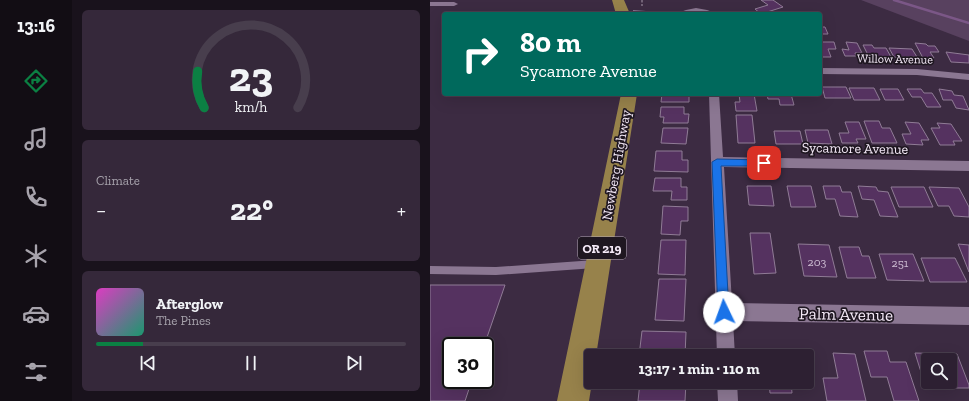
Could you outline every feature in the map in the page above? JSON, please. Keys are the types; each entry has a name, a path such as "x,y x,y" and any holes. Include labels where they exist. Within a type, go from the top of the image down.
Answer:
{"main road":[{"path":"618,0 631,10"},
{"name":"Newberg Highway","path":"573,401 629,96"}],"street":[{"path":"430,4 454,4"},
{"name":"Willow Avenue","path":"822,71 917,72 969,77"},
{"path":"714,96 726,349"},
{"name":"Sycamore Avenue","path":"717,162 944,164 969,166"},
{"name":"Palm Avenue","path":"724,312 969,316"},
{"path":"727,389 728,401"}],"lane":[{"path":"683,12 691,9 709,12"},
{"path":"631,10 652,12"},
{"path":"430,270 496,271 599,264"}],"shaded area":[{"path":"861,0 969,0 969,41"}],"building":[{"path":"761,0 773,0 783,7 767,12 759,12 755,9 768,5"},
{"path":"822,27 825,27 828,34 822,34"},
{"path":"822,42 834,42 836,49 828,49 831,57 822,57"},
{"path":"846,42 857,43 862,53 855,53 856,56 845,56 842,49 849,50"},
{"path":"915,43 935,46 939,52 930,52 934,58 923,58"},
{"path":"863,45 872,45 874,48 886,48 891,57 869,57"},
{"path":"889,48 912,49 917,57 894,57"},
{"path":"946,52 969,55 969,63 951,62"},
{"path":"822,87 846,87 851,98 825,98"},
{"path":"849,88 874,88 880,100 854,100"},
{"path":"880,89 898,89 904,100 885,100"},
{"path":"907,89 921,89 924,93 932,93 941,107 927,107 921,97 912,97"},
{"path":"939,89 952,91 954,95 963,96 969,110 956,108 952,100 943,100"},
{"path":"662,96 689,96 689,102 661,102"},
{"path":"739,96 754,96 757,111 736,111 735,102 740,102"},
{"path":"767,96 792,96 794,105 780,105 779,99 768,99"},
{"path":"661,107 684,107 684,114 689,114 688,123 663,123 664,117 660,117"},
{"path":"736,115 752,115 755,143 738,143"},
{"path":"864,121 879,121 882,128 890,128 897,143 872,143"},
{"path":"845,122 859,122 866,139 856,139 858,143 842,143 839,133 849,133"},
{"path":"905,122 919,123 929,140 921,140 923,145 906,144 902,134 911,134"},
{"path":"937,123 951,124 962,141 953,141 955,145 940,145 931,128 940,128"},
{"path":"663,128 688,128 686,144 661,143"},
{"path":"805,130 828,130 832,144 808,143"},
{"path":"774,131 800,131 803,144 776,144"},
{"path":"656,151 682,151 682,160 688,160 688,172 654,171"},
{"path":"655,178 681,178 681,187 687,187 687,200 671,200 672,191 653,191"},
{"path":"747,186 771,186 774,206 749,205"},
{"path":"787,186 811,186 816,207 791,207"},
{"path":"823,186 840,186 842,192 851,192 858,217 840,216 835,199 826,199"},
{"path":"858,186 876,187 878,191 888,192 898,217 880,216 874,200 862,199"},
{"path":"891,187 924,187 933,207 899,207"},
{"path":"929,187 959,188 969,207 969,217 954,216 949,206 938,206"},
{"path":"663,206 688,207 688,221 681,221 680,235 661,234"},
{"path":"750,233 770,233 776,273 754,274"},
{"path":"661,240 686,240 685,275 658,274"},
{"path":"798,244 829,245 837,277 804,276"},
{"path":"958,244 969,245 969,272"},
{"path":"839,247 859,247 862,256 869,256 876,278 847,278"},
{"path":"879,254 913,254 924,281 887,280"},
{"path":"921,258 955,258 967,282 930,282"},
{"path":"659,279 686,279 684,321 655,320"},
{"path":"430,285 505,285 487,337 442,337 442,389 469,389 465,401 430,401"},
{"path":"642,331 686,332 685,349 640,349"},
{"path":"864,351 887,351 890,362 906,362 919,401 894,401 887,377 871,377"},
{"path":"833,353 855,354 866,401 827,401 823,378 838,378"},
{"path":"915,353 921,353 921,372"},
{"path":"957,354 969,385 969,388 957,388"},
{"path":"639,389 686,389 685,401 638,401"},
{"path":"770,389 792,389 792,393 770,393"}],"waterway":[{"path":"894,0 969,23"}],"route":[{"path":"724,312 717,162 764,163"}]}
